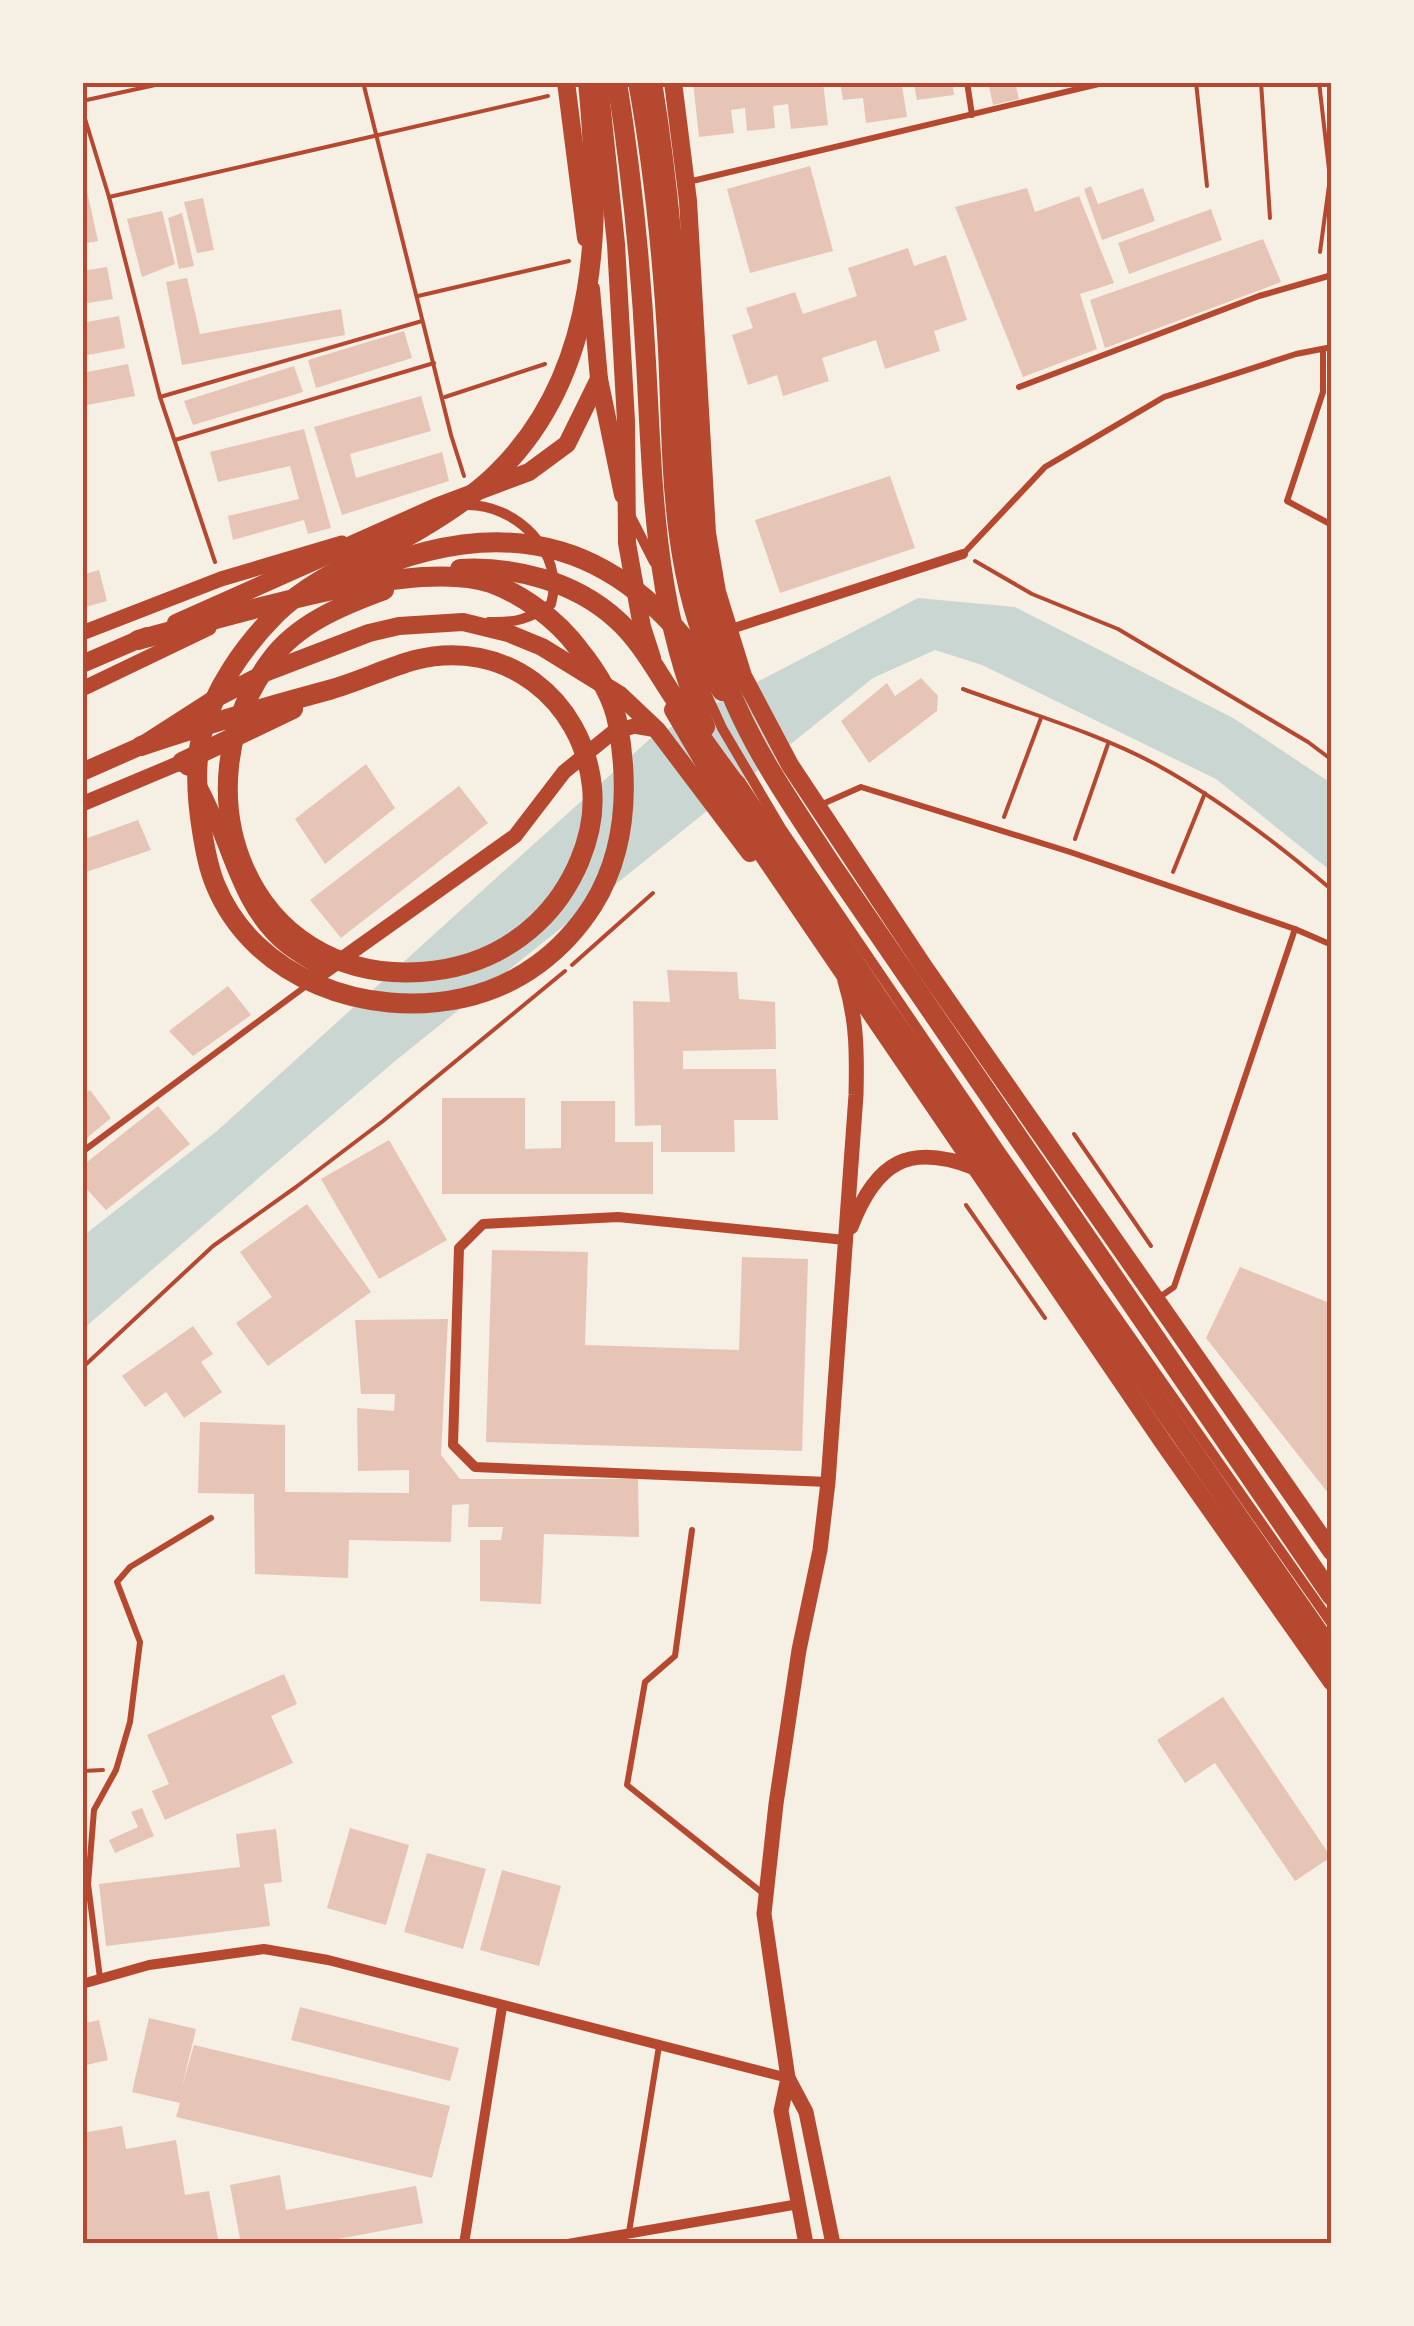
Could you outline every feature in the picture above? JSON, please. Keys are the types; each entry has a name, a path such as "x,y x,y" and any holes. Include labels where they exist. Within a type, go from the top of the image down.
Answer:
{"highway":[{"path":"138,640 231,617 373,582 407,578 458,578 490,583 524,600 564,630 596,671 617,716 625,771 622,830 610,870 590,909 542,962 496,988 421,1005 368,1002 344,996 299,976 276,960 227,908 206,858 196,797 200,740 209,710 257,635 301,592 329,573 415,532 493,478 521,448 552,400 572,360 584,312 593,241 596,191 588,82"},
{"path":"617,82 639,266 658,560 686,678 704,725 1122,1293 1332,1592"},
{"path":"652,82 675,279 697,568 753,787"},
{"path":"257,635 326,590 380,565 434,547 487,540 556,548 596,567 644,598 682,635 712,675 753,787"},
{"path":"141,746 229,716 335,688 416,659 476,657 528,676 568,716 590,769 594,801 582,853 567,885 525,934 490,955 455,967 403,973 330,956 287,928 256,895 230,825 228,762 235,724 272,658 323,616 367,596 453,570 496,567 537,576 593,602 617,620 753,787 866,980 1332,1654"},
{"path":"182,762 335,688"}],"main road":[{"path":"599,82 616,244 626,421 626,543 642,627 675,713 753,787 1147,1306"},
{"path":"636,82 663,288 676,518 692,606 723,686 753,787 798,904 1165,1445 1332,1682"},
{"path":"567,87 598,378 625,506"},
{"path":"674,90 687,182 707,533 727,630 743,676 753,787"},
{"path":"656,216 674,90"},
{"path":"663,288 700,406"},
{"path":"82,664 436,507 529,472 567,444 598,378"},
{"path":"82,772 141,746 211,701 267,672 369,633 399,626 464,622 508,634 576,665 620,695 657,730 753,787 817,807 1147,1306 1210,1396 1332,1552"},
{"path":"1210,1396 1332,1592"}],"street":[{"path":"436,507 474,505 513,517 540,543 550,565 551,604 531,618 516,623 464,622"},
{"path":"625,506 665,584 705,693 753,787 1001,1152 1332,1624"},
{"path":"82,633 221,579 375,534"},
{"path":"727,630 962,554"},
{"path":"82,689 231,617"},
{"path":"82,804 182,762 213,811 238,879 262,919 284,944 325,971 515,836 564,772 612,733 634,726 657,730"},
{"path":"806,2244 782,2111 788,2078 764,1914 799,1650 820,1550 828,1482 858,1044 853,1004 840,967"},
{"path":"846,1240 866,1195 883,1174 907,1158 942,1156 976,1168 1001,1152"},
{"path":"828,1482 475,1467 454,1445 459,1248 483,1224 618,1217 846,1240"},
{"path":"1099,1348 1127,1332"},
{"path":"1165,1445 1192,1426"},
{"path":"82,1984 149,1965 264,1949 328,1960 788,2078 806,2112 832,2244"},
{"path":"464,2244 502,2007"},
{"path":"568,2244 800,2204"}],"lane":[{"path":"967,82 972,115"},
{"path":"687,182 1107,82"},
{"path":"1019,387 1260,296 1332,275"},
{"path":"962,554 1045,467 1164,396 1327,348 1323,392 1288,502 1332,525"},
{"path":"817,807 862,787 1070,852 1295,928 1332,945"},
{"path":"1147,1306 1174,1287 1295,928"},
{"path":"82,1152 325,971"},
{"path":"100,1979 88,1884 94,1810 116,1770 130,1722 140,1642 117,1582 130,1567 211,1518"},
{"path":"692,1530 675,1656 645,1682 627,1784 766,1896"},
{"path":"629,2233 659,2046"}],"path":[{"path":"82,101 169,82"},
{"path":"364,82 422,321 466,480"},
{"path":"1196,82 1208,186"},
{"path":"1261,82 1270,218"},
{"path":"1318,82 1330,178 1320,252"},
{"path":"109,197 377,136 567,87"},
{"path":"82,109 160,396 218,571"},
{"path":"82,148 92,146"},
{"path":"418,296 588,256"},
{"path":"160,396 422,321"},
{"path":"175,440 434,363"},
{"path":"443,398 548,363"},
{"path":"962,554 1032,594 1118,629 1332,760"},
{"path":"962,689 1153,762 1279,844 1332,890"},
{"path":"998,832 1041,718"},
{"path":"1070,852 1108,744"},
{"path":"1167,886 1205,794"},
{"path":"82,1368 212,1246 296,1187 518,1012 653,893"},
{"path":"1074,1134 1151,1246"},
{"path":"966,1205 1045,1318"}],"shaded area":[{"path":"918,598 1015,607 1233,718 1331,783 1331,871 1216,779 982,665 935,650 873,678 395,1061 83,1329 83,1236 217,1131 652,737"}],"building":[{"path":"693,82 823,82 828,125 791,129 788,104 773,106 775,128 747,131 745,108 731,110 734,133 699,137"},
{"path":"840,82 952,82 954,95 917,100 914,85 902,86 907,117 866,123 863,98 843,100"},
{"path":"988,82 1015,82 1019,99 993,105"},
{"path":"810,166 833,251 750,273 727,189"},
{"path":"82,168 98,241 82,244"},
{"path":"1091,186 1098,204 1143,188 1155,221 1102,240 1084,189"},
{"path":"1027,188 1035,212 1079,196 1114,283 1080,294 1097,349 1023,377 955,207"},
{"path":"203,198 214,250 197,253 184,202"},
{"path":"1211,209 1222,240 1129,274 1118,243"},
{"path":"162,211 175,264 142,277 127,219"},
{"path":"182,213 194,266 179,269 168,218"},
{"path":"1263,239 1281,282 1105,348 1090,300"},
{"path":"908,248 914,266 946,255 967,320 934,331 940,351 885,369 876,340 822,358 829,381 783,396 777,375 748,385 732,335 753,328 746,308 795,292 803,314 857,296 848,268"},
{"path":"107,267 113,299 82,304 82,271"},
{"path":"187,278 200,334 341,309 345,335 182,365 166,282"},
{"path":"119,316 125,348 82,356 82,323"},
{"path":"404,331 412,358 316,388 308,360"},
{"path":"128,364 135,396 82,406 82,373"},
{"path":"294,366 303,392 193,425 184,401"},
{"path":"421,396 431,431 350,454 356,478 442,452 449,481 342,515 314,427"},
{"path":"304,429 331,528 308,534 304,520 233,540 228,516 299,499 290,466 218,482 210,452"},
{"path":"890,476 915,548 780,593 755,520"},
{"path":"99,570 107,601 82,608 82,575"},
{"path":"921,678 938,696 937,711 869,763 841,721 887,683 895,696"},
{"path":"366,764 395,808 325,864 295,819"},
{"path":"459,786 488,823 341,938 310,900"},
{"path":"138,820 151,850 86,872 82,840"},
{"path":"667,970 737,972 739,999 775,1002 776,1049 683,1051 683,1069 776,1069 778,1120 734,1120 735,1152 661,1152 661,1125 635,1126 633,1001 670,1002"},
{"path":"228,986 251,1015 193,1056 169,1031"},
{"path":"90,1090 111,1118 82,1142 82,1096"},
{"path":"442,1098 525,1098 525,1149 561,1148 561,1101 615,1101 615,1142 653,1142 653,1194 442,1194"},
{"path":"158,1106 190,1144 106,1210 82,1184 82,1166"},
{"path":"389,1140 447,1240 379,1279 321,1179"},
{"path":"307,1204 371,1292 268,1366 236,1323 272,1297 240,1252"},
{"path":"492,1250 588,1252 585,1345 739,1350 742,1257 808,1259 802,1451 486,1442"},
{"path":"1240,1267 1332,1304 1332,1498 1206,1338"},
{"path":"448,1319 441,1455 460,1479 638,1479 639,1537 544,1534 541,1604 480,1601 480,1540 501,1540 503,1527 468,1527 469,1504 452,1505 451,1542 349,1540 348,1578 255,1574 254,1494 198,1493 200,1422 285,1425 285,1492 409,1493 409,1470 358,1471 357,1408 394,1411 395,1394 361,1394 355,1320"},
{"path":"193,1326 213,1354 201,1362 222,1392 184,1418 166,1392 145,1407 122,1376"},
{"path":"284,1674 297,1704 271,1716 293,1763 165,1820 152,1791 169,1784 147,1735"},
{"path":"1223,1697 1331,1857 1295,1881 1215,1763 1185,1783 1157,1740"},
{"path":"142,1808 154,1836 115,1853 109,1840 138,1827 131,1812"},
{"path":"350,1828 409,1845 386,1925 327,1908"},
{"path":"276,1829 282,1882 264,1884 270,1926 106,1946 99,1884 240,1867 236,1834"},
{"path":"427,1853 486,1869 463,1949 404,1932"},
{"path":"502,1870 561,1886 539,1966 480,1950"},
{"path":"300,2007 459,2048 450,2081 291,2040"},
{"path":"149,2018 196,2029 182,2087 194,2045 450,2106 432,2178 176,2117 180,2103 132,2092"},
{"path":"99,2020 108,2060 82,2066 82,2024"},
{"path":"122,2126 126,2149 176,2140 185,2195 209,2191 219,2244 82,2244 82,2133"},
{"path":"280,2175 286,2210 416,2186 423,2223 312,2244 241,2244 230,2185"}]}
